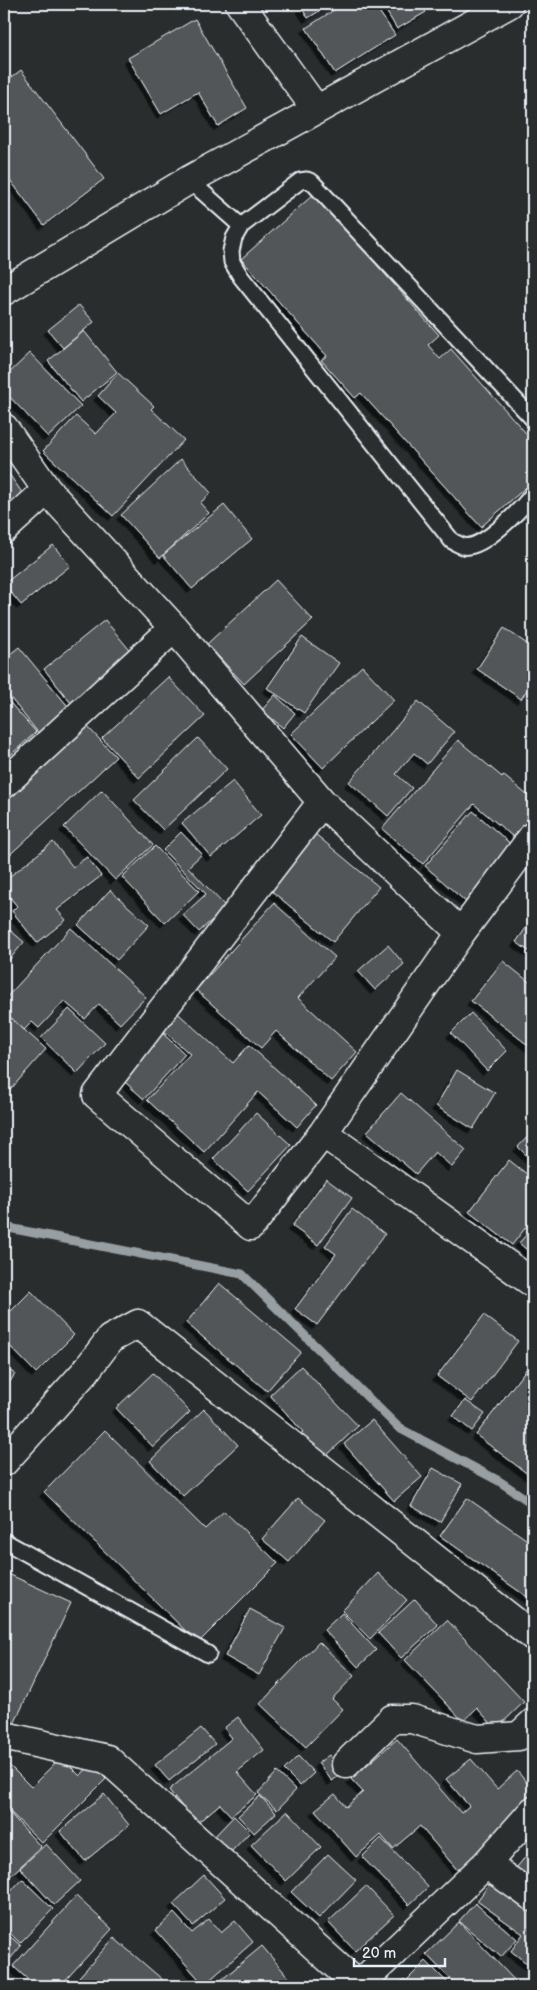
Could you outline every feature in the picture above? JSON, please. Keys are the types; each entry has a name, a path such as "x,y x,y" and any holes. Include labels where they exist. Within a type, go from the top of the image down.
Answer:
{"street":[{"path":"240,4 316,109"},
{"path":"4,291 189,180 508,4"},
{"path":"4,428 48,490 174,628 322,802 461,934"},
{"path":"4,529 48,490"},
{"path":"4,784 174,628"},
{"path":"322,802 98,1095 251,1226 323,1133 461,934 533,836"},
{"path":"323,1133 533,1283"},
{"path":"4,1462 85,1372 110,1339 138,1324 533,1636"},
{"path":"346,1764 392,1719 412,1719 477,1739 519,1736 533,1723"},
{"path":"4,1736 107,1759 358,1986 486,1864 533,1811"},
{"path":"486,1864 533,1897"}],"lane":[{"path":"189,180 241,226"},
{"path":"533,420 312,182 300,181 241,226 234,238 231,251 232,262 241,277 452,541 464,547 477,544 516,514 533,494"},
{"path":"4,1542 208,1654"}],"building":[{"path":"299,4 331,4 308,18"},
{"path":"343,4 374,4 395,35 335,73 306,28"},
{"path":"382,4 421,4 426,12 397,29"},
{"path":"195,19 247,108 218,126 198,92 161,114 128,58"},
{"path":"21,70 104,179 44,225 4,172 4,83"},
{"path":"314,194 439,335 428,345 440,359 451,349 533,441 533,481 481,527 361,393 355,398 321,360 327,356 241,259"},
{"path":"79,305 94,322 63,348 48,330"},
{"path":"84,331 117,372 81,402 48,361"},
{"path":"30,353 81,406 48,437 4,391 4,378"},
{"path":"118,373 154,406 151,409 184,440 113,516 43,451 76,416 96,434 116,413 98,396"},
{"path":"181,459 211,493 200,503 209,513 160,558 121,515"},
{"path":"4,467 28,501 4,518"},
{"path":"224,505 252,539 192,589 163,555"},
{"path":"53,545 70,566 21,605 4,584"},
{"path":"276,580 313,620 244,684 207,644"},
{"path":"105,620 132,653 71,703 44,669"},
{"path":"504,628 533,648 533,681 521,699 477,669"},
{"path":"302,637 339,663 304,713 267,688"},
{"path":"19,647 71,710 40,735 4,690 4,659"},
{"path":"362,666 394,700 323,768 291,734"},
{"path":"168,677 205,716 139,778 102,738"},
{"path":"275,695 295,713 283,728 262,710"},
{"path":"4,696 36,732 4,761"},
{"path":"418,701 454,732 427,764 414,753 396,774 412,788 388,816 349,782"},
{"path":"86,725 116,757 4,860 4,801"},
{"path":"198,738 227,769 163,830 134,800"},
{"path":"458,740 533,800 533,823 518,841 474,804 423,864 382,829"},
{"path":"233,781 261,815 211,857 182,823"},
{"path":"102,790 153,845 115,880 64,827"},
{"path":"473,811 513,846 466,902 425,866"},
{"path":"181,832 202,854 188,867 226,907 199,932 183,915 206,894 163,850"},
{"path":"314,833 379,887 333,942 268,888"},
{"path":"53,842 73,867 87,857 101,876 57,910 66,920 37,943 12,911 17,906 4,890 4,881"},
{"path":"155,846 199,891 165,923 122,877"},
{"path":"110,890 149,925 117,960 78,925"},
{"path":"274,903 335,957 298,998 357,1052 331,1081 276,1031 261,1048 196,990"},
{"path":"533,918 533,954 516,942"},
{"path":"4,925 24,942 4,966"},
{"path":"71,928 146,997 120,1024 99,1004 85,1019 64,1001 39,1028 32,1022 24,1030 4,1011 4,1000"},
{"path":"388,945 404,964 375,990 358,971"},
{"path":"503,961 533,985 533,1049 471,1001"},
{"path":"171,1007 233,1063 249,1045 316,1105 297,1127 258,1092 204,1152 147,1100 190,1054 156,1024"},
{"path":"69,1009 105,1043 77,1073 41,1038"},
{"path":"4,1012 46,1049 4,1097"},
{"path":"471,1013 507,1051 487,1071 451,1033"},
{"path":"159,1030 185,1054 144,1099 117,1075"},
{"path":"457,1070 495,1093 473,1129 436,1106"},
{"path":"401,1093 466,1150 452,1167 435,1152 416,1174 367,1132"},
{"path":"256,1113 291,1145 248,1191 213,1159"},
{"path":"533,1131 533,1162 518,1147"},
{"path":"509,1160 533,1179 533,1218 512,1245 469,1212"},
{"path":"326,1179 352,1198 318,1245 292,1226"},
{"path":"352,1209 385,1234 317,1325 295,1309 336,1254 325,1246"},
{"path":"533,1227 533,1255 519,1243"},
{"path":"219,1283 301,1352 267,1391 186,1323"},
{"path":"31,1291 74,1335 36,1373 4,1340 4,1318"},
{"path":"484,1315 518,1341 472,1402 437,1376"},
{"path":"533,1360 533,1478 476,1435"},
{"path":"301,1366 358,1426 322,1460 299,1435 303,1432 270,1395"},
{"path":"4,1367 15,1374 4,1391"},
{"path":"153,1373 190,1412 153,1447 116,1408"},
{"path":"465,1400 485,1414 472,1431 453,1416"},
{"path":"204,1409 238,1445 183,1496 150,1461"},
{"path":"372,1420 422,1477 394,1501 344,1444"},
{"path":"105,1430 205,1529 224,1511 278,1563 198,1643 44,1492"},
{"path":"433,1468 462,1484 440,1522 411,1506"},
{"path":"298,1498 325,1520 289,1562 262,1539"},
{"path":"467,1498 533,1544 533,1594 530,1599 440,1536"},
{"path":"4,1572 71,1603 14,1724 4,1720"},
{"path":"378,1573 407,1600 370,1639 342,1611"},
{"path":"415,1599 438,1625 401,1658 378,1633"},
{"path":"250,1609 285,1628 259,1675 225,1656"},
{"path":"342,1613 376,1650 358,1667 324,1630"},
{"path":"447,1620 524,1702 496,1729 477,1708 463,1721 405,1660"},
{"path":"319,1642 354,1676 332,1699 343,1709 306,1747 260,1704"},
{"path":"238,1717 264,1750 237,1772 257,1795 231,1816 220,1804 196,1824 169,1790 232,1738 224,1728"},
{"path":"201,1728 215,1744 169,1781 155,1765"},
{"path":"397,1739 461,1813 469,1806 446,1779 471,1759 497,1789 517,1771 533,1790 533,1801 492,1837 495,1841 459,1872 420,1826 393,1849 381,1835 356,1857 315,1810 335,1794 346,1807 363,1792 351,1779"},
{"path":"329,1755 343,1773 332,1781 318,1763"},
{"path":"298,1756 314,1773 300,1786 284,1770"},
{"path":"61,1757 80,1776 91,1764 106,1779 42,1843 4,1806 4,1760 31,1787"},
{"path":"277,1772 296,1790 277,1810 258,1793"},
{"path":"104,1794 129,1825 85,1861 60,1831"},
{"path":"260,1796 276,1813 254,1833 238,1816"},
{"path":"4,1807 41,1847 4,1882"},
{"path":"287,1811 321,1847 286,1881 251,1845"},
{"path":"234,1816 250,1832 229,1854 212,1839"},
{"path":"381,1838 428,1887 409,1905 362,1857"},
{"path":"46,1844 80,1881 54,1905 20,1868"},
{"path":"533,1848 533,1884 516,1868"},
{"path":"328,1854 356,1880 319,1918 291,1892"},
{"path":"204,1875 225,1898 193,1926 173,1904"},
{"path":"22,1879 53,1909 20,1943 4,1927 4,1899"},
{"path":"493,1879 533,1908 533,1968 511,1951 523,1934 477,1901"},
{"path":"366,1886 394,1915 355,1951 328,1922"},
{"path":"76,1896 112,1929 60,1986 35,1986 13,1966"},
{"path":"475,1903 517,1939 501,1957 459,1921"},
{"path":"174,1913 192,1933 209,1919 221,1933 235,1921 253,1942 204,1985 156,1930"},
{"path":"459,1922 520,1986 457,1986 426,1954"},
{"path":"4,1931 21,1946 6,1964 4,1963"},
{"path":"114,1938 170,1986 71,1986"},
{"path":"262,1946 290,1979 282,1986 214,1986"},
{"path":"426,1961 451,1986 413,1986 407,1980"},
{"path":"533,1972 533,1986 523,1986"},
{"path":"404,1979 410,1986 396,1986"}],"waterway":[{"path":"4,1227 242,1274 399,1428 499,1481 533,1504"}]}
